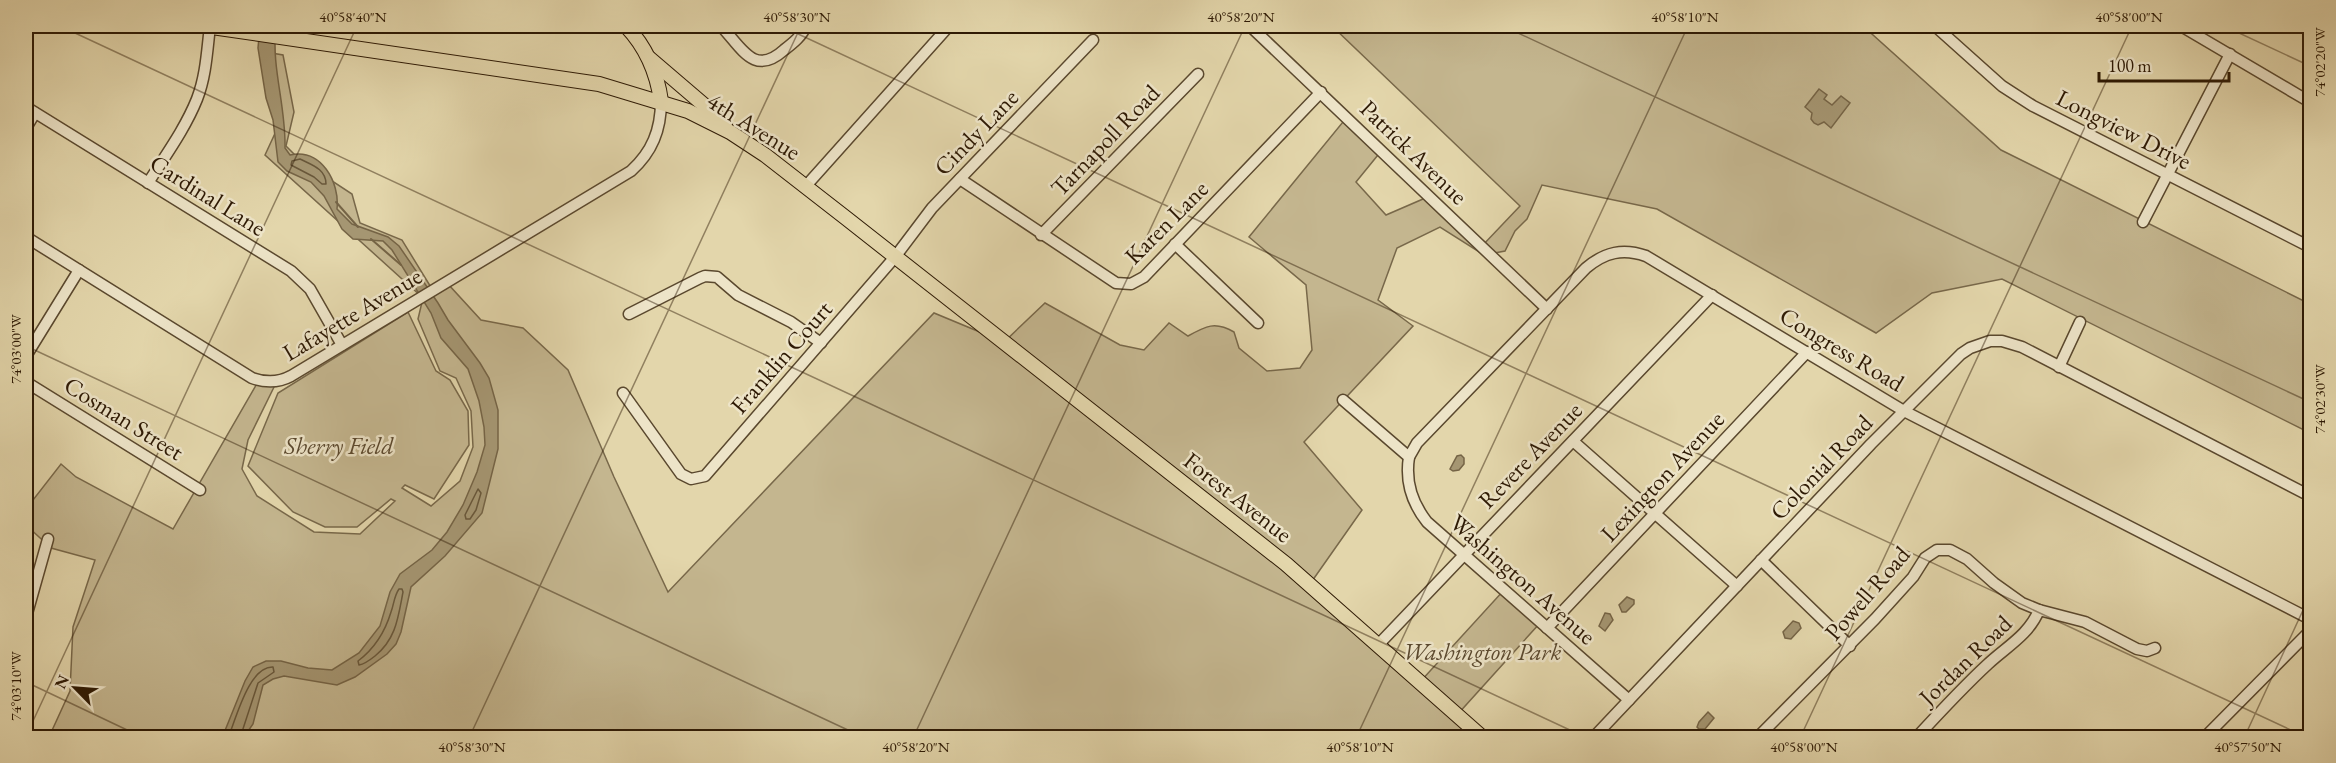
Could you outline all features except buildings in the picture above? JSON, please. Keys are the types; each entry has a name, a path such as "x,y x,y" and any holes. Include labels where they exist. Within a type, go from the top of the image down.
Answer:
{"main road":[{"path":"208,26 575,80 661,101 649,58 626,26"},
{"path":"649,58 749,144"},
{"name":"4th Avenue","path":"661,101 709,121 749,144 896,257"},
{"name":"Forest Avenue","path":"896,257 1286,564 1483,738"}],"street":[{"path":"148,183 196,100 206,65 208,26"},
{"path":"721,26 750,57 761,62 774,60 803,34 806,26"},
{"path":"805,187 948,26"},
{"name":"Patrick Avenue","path":"1250,26 1547,309"},
{"name":"Longview Drive","path":"1935,26 1978,66 2018,97 2310,247"},
{"path":"2181,26 2310,102"},
{"name":"Cindy Lane","path":"896,257 932,208 1093,40"},
{"path":"2143,222 2230,54"},
{"name":"Tarnapoll Road","path":"1041,235 1198,74"},
{"name":"Karen Lane","path":"960,179 1116,283 1123,285 1138,282 1321,92"},
{"name":"Lafayette Avenue","path":"26,237 252,378 263,382 278,381 287,378 631,171 649,151 656,138 660,125 661,101"},
{"path":"26,128 30,110"},
{"name":"Cardinal Lane","path":"30,110 291,271 310,289 342,345"},
{"path":"1175,244 1258,323"},
{"name":"Congress Road","path":"1409,457 1417,443 1595,261 1613,252 1623,251 1646,256 1904,411 2310,619"},
{"name":"Franklin Court","path":"624,393 681,474 694,480 705,476 896,257"},
{"path":"26,356 79,270"},
{"path":"629,314 700,278 711,276 722,281 738,295 791,322 821,343"},
{"name":"Revere Avenue","path":"1379,645 1712,295"},
{"path":"2059,367 2080,322"},
{"name":"Colonial Road","path":"1593,738 1904,411 1961,354 1981,343 2002,341 2013,343 2310,496"},
{"name":"Lexington Avenue","path":"1547,628 1807,352"},
{"name":"Cosman Street","path":"26,381 200,490"},
{"path":"1343,400 1409,457"},
{"path":"1573,441 1737,586"},
{"name":"Washington Avenue","path":"1409,457 1409,488 1420,513 1427,522 1629,700"},
{"path":"26,617 48,539"},
{"name":"Powell Road","path":"1757,738 1850,646 1914,577 1925,558 1937,549 1950,550 1968,559 2007,594 2039,610 2085,622 2137,650 2146,651 2155,648"},
{"path":"1761,560 1850,646"},
{"name":"Jordan Road","path":"1916,738 1987,664 2031,626 2039,610"},
{"path":"2204,738 2310,632"}],"green space":[{"path":"1332,26 1863,26 2001,150 2310,304 2310,433 2002,279 1932,293 1876,333 1657,209 1542,185 1527,219 1515,231 1505,251 1484,255 1440,227 1397,248 1378,300 1413,326 1304,442 1362,510 1310,584 1420,682 1504,590 1540,623 1457,715 1483,737 49,737 70,691 73,627 95,560 51,548 26,525 26,509 61,464 76,477 173,529 259,380 277,381 248,440 242,469 257,496 314,532 360,534 395,501 391,499 357,527 325,527 293,512 248,466 278,393 408,312 436,371 450,380 468,411 469,445 434,499 405,485 402,488 431,506 460,481 473,447 471,411 456,378 440,371 418,319 423,298 265,155 277,129 271,53 283,55 294,112 286,146 300,160 352,194 360,223 402,240 432,289 447,283 481,320 523,328 568,370 614,477 668,592 934,313 1004,342 1045,303 1120,345 1144,350 1169,323 1188,336 1205,327 1216,326 1234,332 1239,348 1267,371 1300,368 1312,350 1306,285 1249,237 1347,117 1382,150 1356,182 1386,215 1430,196 1482,246 1520,206"}],"water":[{"path":"260,26 276,26 275,57 285,148 290,155 301,154 311,157 326,169 335,188 337,209 352,224 388,237 399,246 489,378 498,410 498,449 482,513 445,556 411,587 401,632 396,644 387,654 355,677 337,685 284,676 273,679 263,685 253,724 244,737 222,738 253,667 266,661 281,661 308,668 332,670 359,653 380,626 390,592 400,574 432,550 447,532 463,505 485,445 479,401 468,369 441,338 431,313 392,250 383,241 353,239 342,229 324,196 311,182 287,171 278,162 273,120 266,98 258,48"},
{"path":"1819,89 1827,95 1824,99 1832,105 1841,96 1850,103 1831,128 1824,122 1818,125 1814,123 1811,119 1812,113 1805,107"},
{"path":"1461,455 1464,458 1464,464 1459,470 1453,471 1450,469 1457,456"},
{"path":"1627,597 1634,600 1634,604 1626,612 1622,612 1619,605"},
{"path":"1605,613 1610,614 1613,620 1605,631 1599,626"},
{"path":"1793,621 1799,623 1801,628 1791,639 1785,638 1783,632"},
{"path":"1708,712 1714,718 1705,729 1699,729 1697,727 1699,722"}],"waterway":[{"path":"336,202 358,227"},
{"path":"371,239 401,265"}],"park label":[{"name":"Sherry Field","path":"339,445"},
{"name":"Washington Park","path":"1482,651"}]}
